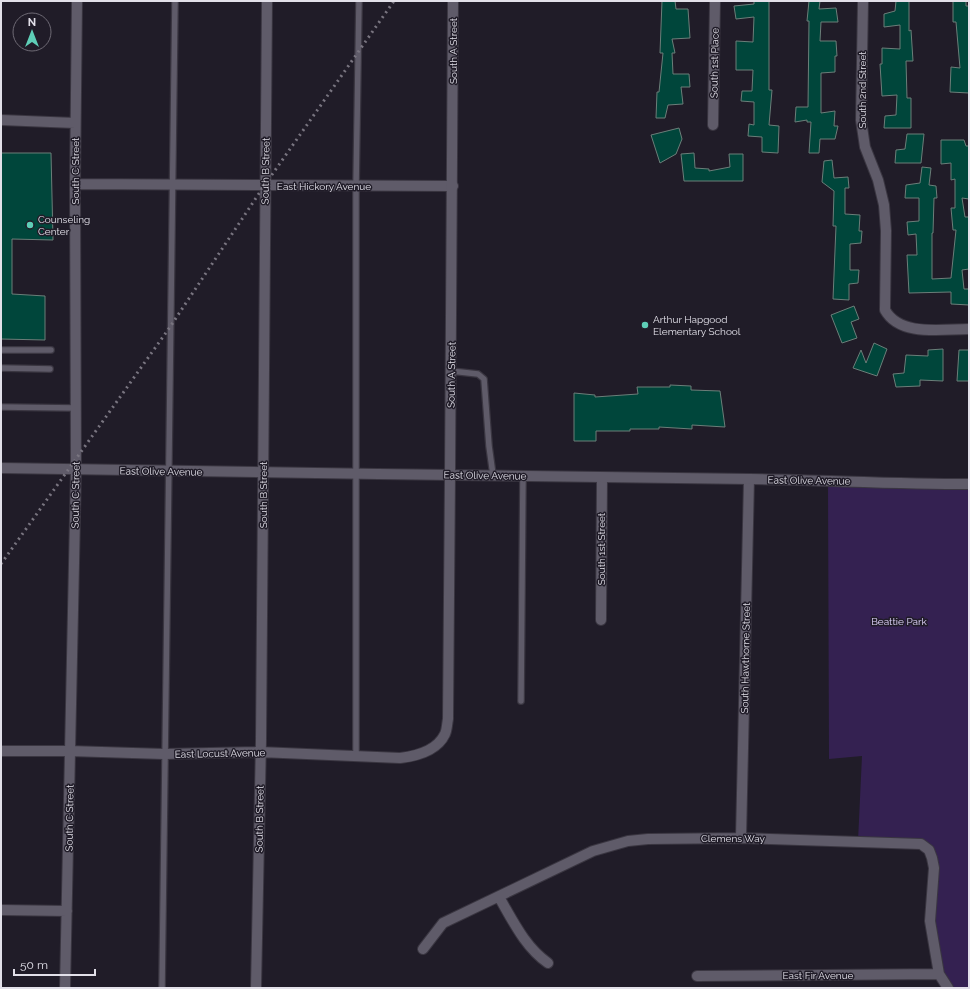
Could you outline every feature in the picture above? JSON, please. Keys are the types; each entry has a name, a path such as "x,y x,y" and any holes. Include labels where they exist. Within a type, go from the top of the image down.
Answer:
{"street":[{"name":"South C Street","path":"65,988 76,469 75,123 77,1"},
{"name":"South B Street","path":"256,988 260,752 264,186 267,1"},
{"name":"South A Street","path":"436,746 446,734 448,719 453,186 453,1"},
{"name":"South 1st Place","path":"713,125 715,1"},
{"name":"South 2nd Street","path":"863,1 861,120 865,147 878,180 884,205 886,231 885,310 889,318 899,325 917,329 969,329"},
{"path":"1,120 75,123"},
{"name":"East Hickory Avenue","path":"75,184 453,186"},
{"name":"East Olive Avenue","path":"1,468 263,473 450,474 969,484"},
{"name":"South 1st Street","path":"601,620 602,478"},
{"name":"South Hawthorne Street","path":"741,838 749,479"},
{"name":"East Locust Avenue","path":"1,751 70,751 164,754 260,752 400,758 423,754 436,746"},
{"name":"Clemens Way","path":"423,950 443,923 593,851 610,845 648,839 741,838 921,844 929,850 934,868 930,921 939,974 948,988"},
{"path":"499,897 525,940 540,958 548,963"},
{"path":"1,910 67,911"},
{"name":"East Fir Avenue","path":"697,976 939,974"}],"lane":[{"path":"162,988 169,471 171,184 175,1"},
{"path":"356,756 356,186 359,1"},
{"path":"1,350 51,350"},
{"path":"1,368 50,369"},
{"path":"451,371 478,374 484,379 489,446 493,475"},
{"path":"1,407 76,408"},
{"path":"521,701 523,476"}],"green space":[{"name":"Beattie Park","path":"828,486 969,487 969,988 948,988 939,974 929,850 858,841 862,756 829,759"}],"building":[{"path":"662,1 675,1 676,9 688,9 690,38 672,39 675,53 672,53 673,74 689,74 690,87 681,87 683,104 668,105 665,118 656,118 657,92 659,92 663,53 660,53"},
{"path":"754,1 769,1 769,90 772,90 769,125 779,126 778,153 762,152 762,137 748,136 749,124 754,125 754,102 741,101 742,91 752,91 753,70 736,70 736,41 753,42 754,17 736,19 734,6 754,4"},
{"path":"809,1 820,1 819,9 836,8 838,22 821,22 820,41 836,41 837,56 835,56 835,72 821,73 821,113 835,111 834,126 838,126 835,139 820,139 819,153 809,153 811,122 807,122 807,120 795,122 796,107 808,107 809,21 807,21"},
{"path":"896,1 909,1 909,31 911,30 913,61 906,61 907,98 911,98 911,128 884,128 885,116 896,115 897,95 882,96 880,64 882,64 882,48 900,49 900,25 884,27 884,14 895,11"},
{"path":"953,1 966,1 966,6 969,6 969,93 950,92 951,67 960,68 956,22 953,22"},
{"path":"679,128 682,139 676,154 660,163 651,135"},
{"path":"907,134 924,134 921,163 895,163 896,150 905,149"},
{"path":"941,140 964,140 966,146 969,146 969,199 962,198 965,217 969,217 969,269 962,270 964,289 969,289 969,305 951,304 951,292 909,293 907,255 917,255 916,234 908,235 907,222 919,221 919,198 905,198 906,185 920,183 922,167 931,168 929,185 936,186 937,198 934,198 932,233 932,279 951,278 956,230 953,230 951,208 955,208 955,179 951,180 951,163 941,164"},
{"path":"1,153 51,153 53,240 12,239 12,294 45,296 45,340 1,339"},
{"path":"694,153 695,168 709,169 709,171 730,167 729,154 743,154 743,181 684,181 681,154"},
{"path":"832,160 834,178 848,177 849,188 845,188 845,214 860,215 859,231 862,231 861,243 850,244 850,270 859,270 858,283 849,284 849,300 833,299 836,226 833,226 834,191 822,182 824,161"},
{"path":"854,306 859,319 851,322 857,338 842,343 831,315"},
{"path":"874,343 887,349 877,376 853,368 861,350 866,363"},
{"path":"943,349 943,381 920,380 920,386 896,387 893,374 904,373 906,355 928,356 928,350"},
{"path":"959,350 969,350 969,381 957,381"},
{"path":"670,385 691,386 691,390 720,391 725,427 692,425 692,429 659,427 659,429 630,429 630,431 596,431 596,441 574,441 574,393 595,395 595,397 638,394 637,387 670,387"}],"railway":[{"path":"1,564 170,327 264,186 394,1"}],"place":[{"name":"Counseling Center","path":"30,225"},
{"name":"Arthur Hapgood Elementary School","path":"645,325"}]}
